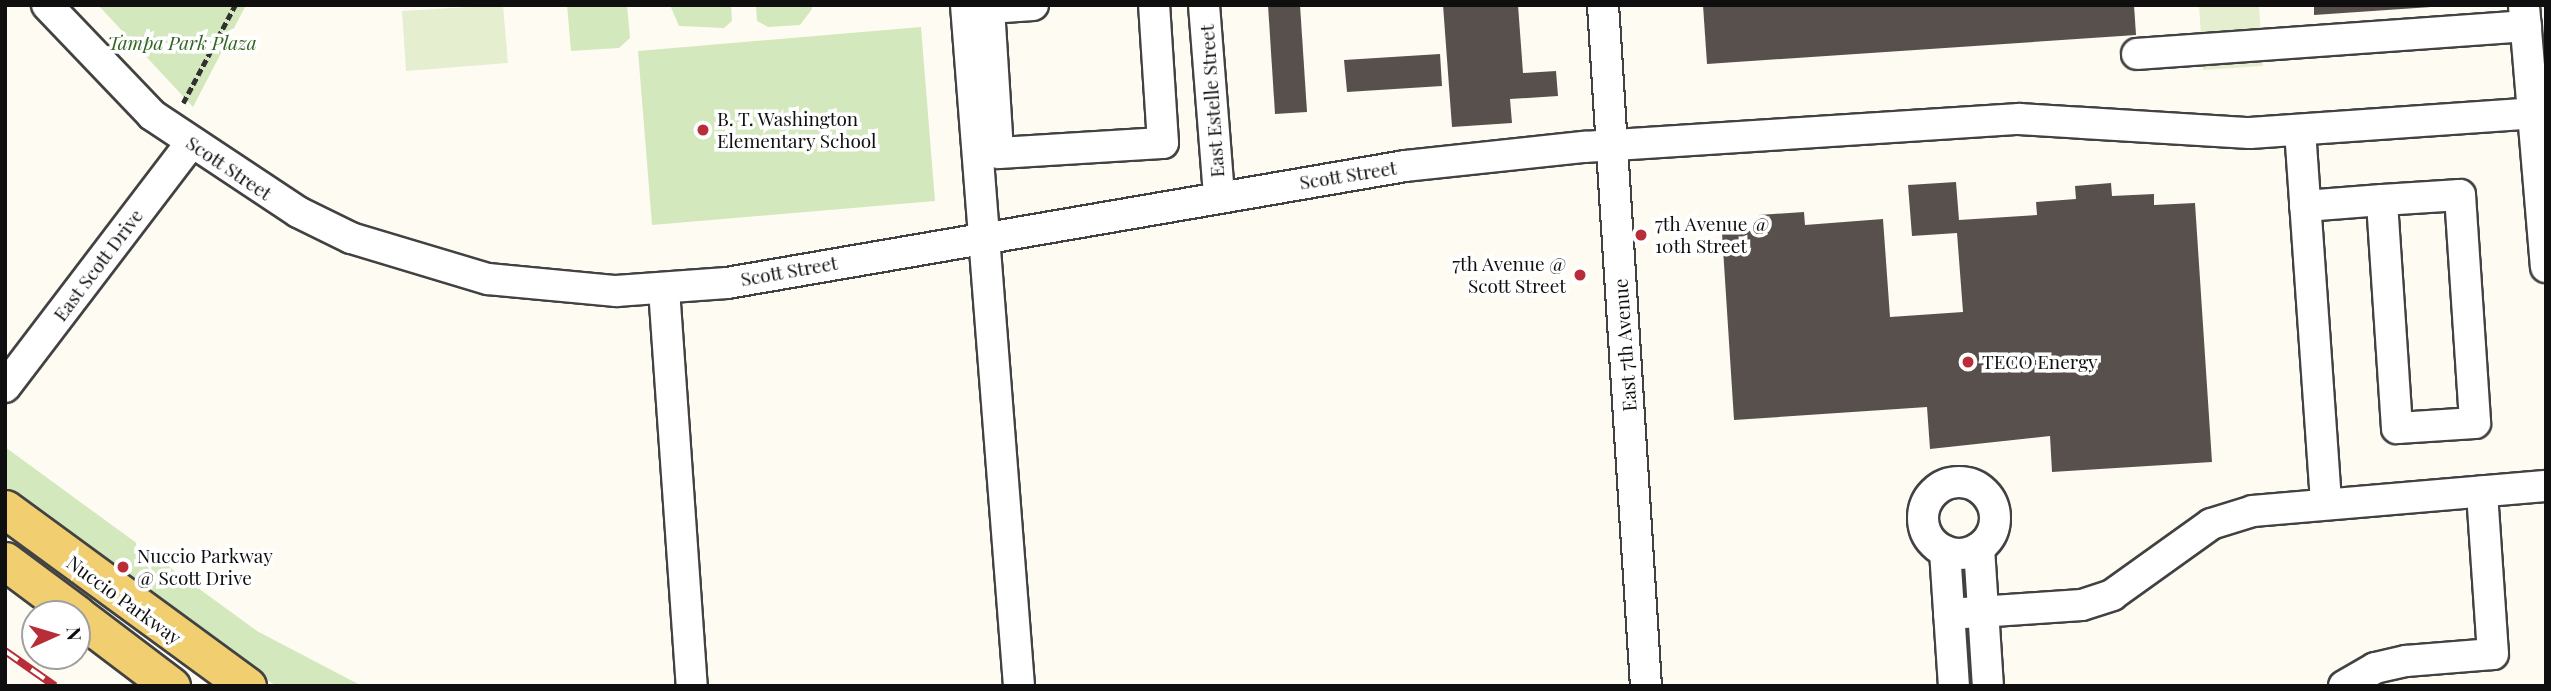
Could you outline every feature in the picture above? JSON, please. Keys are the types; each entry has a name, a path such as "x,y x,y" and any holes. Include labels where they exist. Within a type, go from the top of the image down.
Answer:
{"main road":[{"name":"Nuccio Parkway","path":"5,509 247,686"},
{"name":"Nuccio Parkway","path":"5,561 56,600"},
{"name":"Nuccio Parkway","path":"91,626 172,686"}],"street":[{"name":"Scott Street","path":"47,5 152,115 298,212 428,264 553,287 664,289 1405,166 1612,145 2019,119 2250,133 2533,113"},
{"path":"966,5 980,238 1019,686"},
{"path":"1033,5 989,8 998,153 1163,143 1154,5"},
{"name":"East Estelle Street","path":"1204,5 1219,196"},
{"name":"East 7th Avenue","path":"1603,5 1646,686"},
{"path":"2137,54 2525,16 2546,267"},
{"path":"2300,130 2326,503"},
{"name":"East Scott Drive","path":"5,387 191,143"},
{"path":"2305,206 2382,200 2460,195 2475,423 2397,428 2382,200"},
{"path":"664,289 692,686"},
{"path":"1979,548 1945,551 1930,539 1923,517 1932,495 1952,482 1975,485 1992,502 1994,526 1979,548 1988,686"},
{"path":"1949,614 2082,606 2135,581 2211,524 2253,511 2546,486"},
{"path":"2344,686 2406,660 2493,654 2482,491"},
{"path":"1945,551 1954,686"}],"path":[{"path":"181,107 235,5"}],"green space":[{"name":"Tampa Park Plaza","path":"98,5 246,5 193,107"},
{"path":"503,5 508,63 406,71 402,11"},
{"path":"567,5 627,5 630,38 619,48 571,51"},
{"path":"670,5 731,5 732,21 724,28 679,26"},
{"path":"756,5 811,5 812,9 800,25 768,27 757,21"},
{"path":"2199,5 2259,5 2263,66 2203,70"},
{"path":"921,27 935,201 652,225 638,51"},
{"path":"5,447 257,631 362,686 277,686 244,667 5,492"}],"building":[{"path":"1268,5 1300,5 1307,112 1275,114"},
{"path":"1443,5 1518,5 1523,73 1556,71 1558,96 1510,99 1512,123 1452,127"},
{"path":"1703,5 2134,5 2136,35 1707,64"},
{"path":"2314,5 2430,5 2431,7 2314,15"},
{"path":"1440,54 1442,86 1347,92 1344,60"},
{"name":"TECO Energy","path":"1956,182 1959,220 2037,215 2036,202 2076,199 2075,186 2111,183 2112,196 2154,194 2154,205 2195,203 2212,462 2052,472 2050,436 1930,449 1927,407 1734,420 1722,233 1760,230 1759,215 1804,212 1805,225 1883,219 1890,317 1963,312 1957,233 1912,236 1908,185"}],"railway":[{"path":"5,651 55,686"}],"place":[{"name":"B. T. Washington Elementary School","path":"703,130"},
{"name":"7th Avenue @ 10th Street","path":"1641,235"},
{"name":"7th Avenue @ Scott Street","path":"1580,275"},
{"name":"TECO Energy","path":"1968,362"},
{"name":"Nuccio Parkway @ Scott Drive","path":"123,567"}]}
